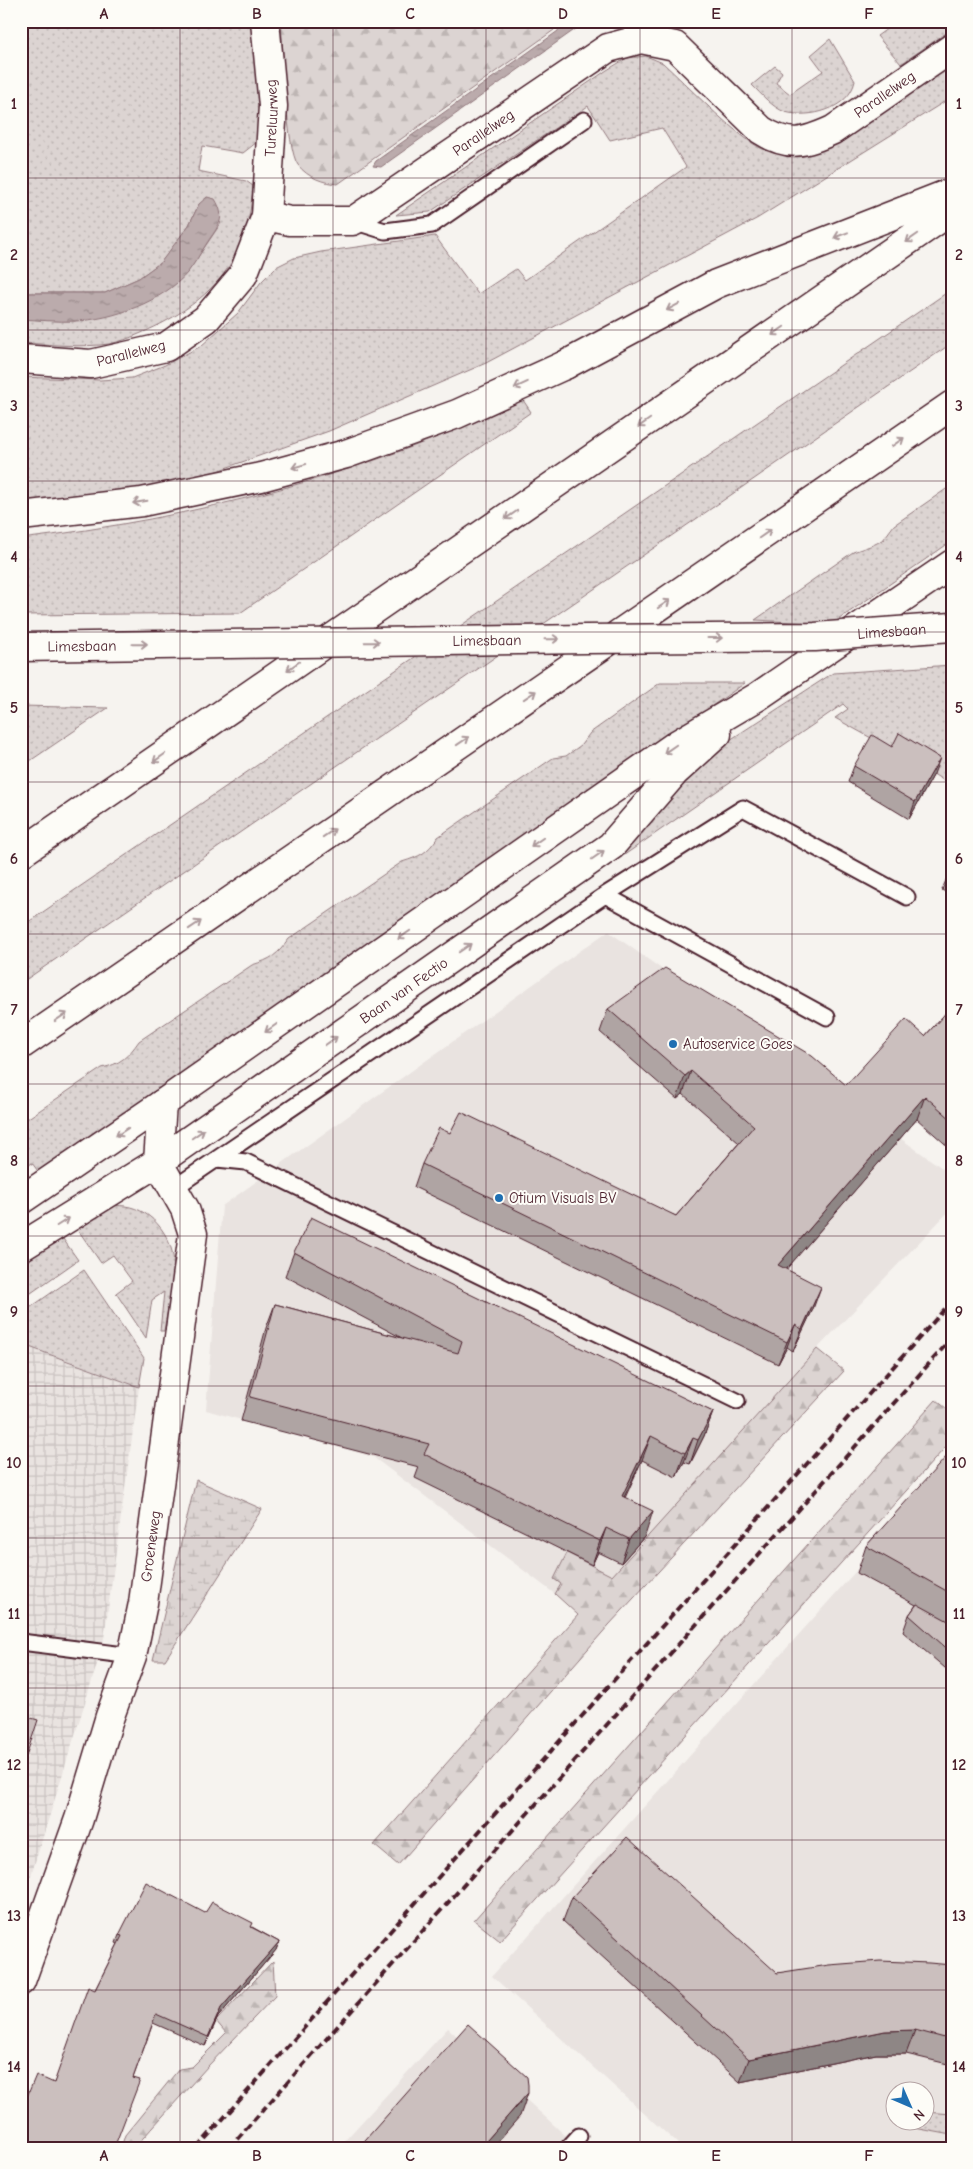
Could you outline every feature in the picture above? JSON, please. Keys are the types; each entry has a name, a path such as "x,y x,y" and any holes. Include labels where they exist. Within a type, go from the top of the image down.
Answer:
{"main road":[{"name":"Tureluurweg","path":"265,21 274,106 266,216"},
{"name":"Parallelweg","path":"353,221 608,48 641,39 674,46 761,130 775,139 792,142 813,139 833,130 952,48"},
{"path":"21,516 142,502 261,477 327,459 457,414 565,365 716,284 952,192"},
{"path":"21,853 952,210"},
{"path":"266,216 290,221 353,221"},
{"name":"Parallelweg","path":"21,359 91,364 166,347 206,319 243,275 266,216"},
{"path":"21,1044 952,404"},
{"name":"Baan van Fectio","path":"21,1200 162,1104 679,743 757,697 952,564"},
{"name":"Limesbaan","path":"21,647 586,638 815,638 952,627"},
{"name":"Baan van Fectio","path":"21,1248 158,1162 611,846 674,773 757,697"},
{"path":"158,1162 162,1104"},
{"name":"Groeneweg","path":"21,1981 78,1819 110,1716 132,1656 144,1603 193,1234 185,1209 158,1162"}],"lane":[{"path":"353,221 385,231 432,225 584,120"},
{"path":"174,1188 605,895 743,808 907,897"},
{"path":"605,895 827,1017"},
{"path":"217,1159 246,1162 737,1401"},
{"path":"21,1642 132,1656"},
{"path":"568,2148 579,2136"}],"shaded area":[{"path":"608,931 952,1175 952,1208 817,1349 578,1615 555,1594 373,1457 206,1410 222,1206"},
{"path":"21,1344 139,1387 103,1645 21,1907"},
{"path":"952,1464 952,2148 675,2148 678,2144 492,1976"},
{"path":"448,2028 579,2148 338,2148"}],"green space":[{"path":"21,21 254,21 262,114 257,142 243,153 202,146 198,171 246,181 253,186 248,224 243,239 222,276 198,300 170,319 121,341 87,346 21,343 21,319 75,321 187,273 221,223 199,204 189,225 161,262 139,278 105,293 21,293"},
{"path":"281,21 557,21 554,30 338,184 322,181 306,173 298,165 294,155 288,119"},
{"path":"898,21 952,21 952,29 901,64 877,36"},
{"path":"830,39 855,81 845,99 837,105 817,113 795,114 785,112 771,104 752,85 775,66 782,72 776,83 790,94 823,71 811,55"},
{"path":"646,56 663,63 715,113 748,140 766,150 784,155 802,154 837,142 871,121 952,64 952,97 758,218 486,363 329,431 200,477 146,488 21,504 21,377 100,380 132,378 165,365 201,346 238,313 261,282 276,267 294,258 321,252 435,236 478,294 516,269 525,280 686,167 662,128 610,140 588,106 430,212 396,215 607,70 627,58"},
{"path":"952,289 952,343 21,983 21,927"},
{"path":"523,400 531,412 240,613 21,615 21,539 150,519 278,490 402,450 463,427"},
{"path":"952,485 952,541 832,624 755,620 853,552 883,540 894,525"},
{"path":"952,665 952,786 918,764 835,718 848,709 843,704 575,889 573,886 673,788 719,747 833,673"},
{"path":"660,683 745,683 40,1174 32,1163 21,1171 21,1123 102,1068 123,1059 139,1041 252,965 274,956 289,939 402,862 423,853 438,837 553,758 566,756 581,745 590,733"},
{"path":"21,706 108,708 21,767"},
{"path":"106,1206 125,1206 145,1213 160,1228 170,1246 174,1275 164,1331 160,1331 164,1292 152,1300 146,1338 116,1293 132,1281 113,1255 101,1263 74,1224"},
{"path":"61,1236 78,1260 21,1300 21,1262"},
{"path":"84,1270 144,1358 139,1387 21,1344 21,1314"},
{"path":"817,1349 844,1371 609,1625 398,1865 374,1845 578,1615 555,1594 561,1584 554,1579 567,1553 612,1576"},
{"path":"936,1400 952,1413 952,1440 500,1941 474,1920"},
{"path":"196,1480 262,1509 165,1660 153,1660"},
{"path":"273,1961 275,1996 208,2066 134,2148 121,2148 125,2135 179,2069 192,2067 226,2033 216,2021"},
{"path":"936,2113 952,2114 952,2135 936,2132"}],"water":[{"path":"561,21 587,21 381,167 373,166 376,161 558,31"},
{"path":"207,197 215,199 219,206 220,222 188,272 165,292 121,313 89,320 48,321 21,319 21,293 105,293 139,278 161,262 189,225 199,204"}],"building":[{"path":"899,733 940,758 915,802 854,766 872,735 892,747"},
{"path":"665,968 812,1056 846,1085 906,1019 925,1036 952,1006 952,1120 925,1096 778,1265 821,1287 802,1329 795,1325 787,1342 422,1164 439,1128 450,1133 461,1112 676,1216 754,1126 691,1071 685,1076 608,1009"},
{"path":"311,1217 713,1412 698,1440 693,1438 685,1453 651,1436 622,1496 653,1511 629,1539 606,1528 600,1541 424,1454 429,1444 250,1397 275,1304 458,1353 462,1341 294,1252"},
{"path":"947,1456 949,1458 952,1456 952,1594 866,1546"},
{"path":"917,1604 952,1623 952,1653 909,1615"},
{"path":"21,1715 38,1720 21,1771"},
{"path":"627,1837 777,1973 829,1965 880,1961 952,1965 952,2040 915,2030 885,2031 749,2059 572,1897"},
{"path":"146,1882 205,1913 212,1902 253,1923 251,1927 279,1942 221,2008 208,2037 156,2014 133,2078 140,2080 114,2148 83,2148 74,2141 72,2148 21,2148 21,2111 36,2075 54,2083 88,1987 95,1990 122,1936 119,1935"},
{"path":"468,2024 527,2077 528,2085 528,2093 480,2148 358,2148"}],"railway":[{"path":"197,2148 952,1301"},
{"path":"229,2148 952,1338"}],"place":[{"name":"Autoservice Goes","path":"673,1044"},
{"name":"Otium Visuals BV","path":"499,1198"}]}
